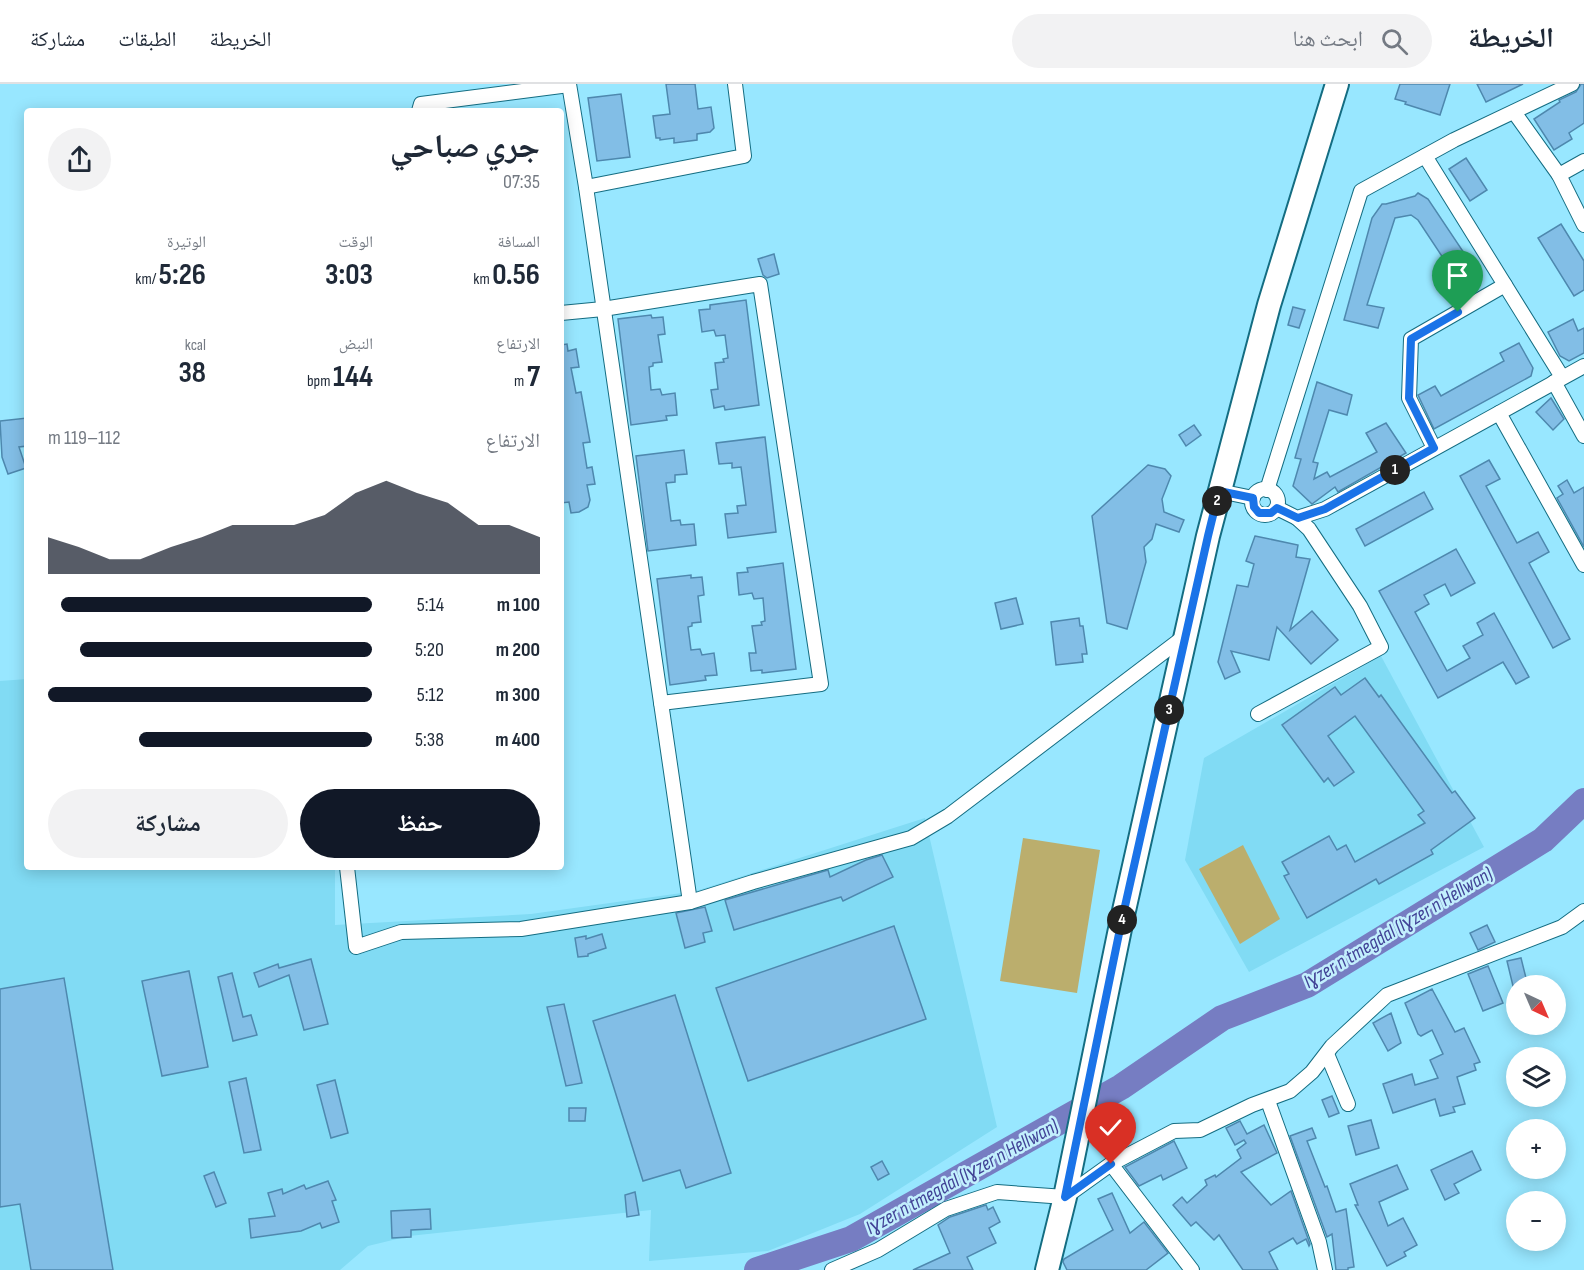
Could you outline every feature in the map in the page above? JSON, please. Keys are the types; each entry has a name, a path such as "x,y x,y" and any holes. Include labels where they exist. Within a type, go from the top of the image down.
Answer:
{"main road":[{"path":"1047,1270 1065,1197 1085,1093 1185,636 1219,491 1269,304 1338,84"}],"street":[{"path":"586,186 744,156 735,84"},
{"path":"1268,490 1361,191 1425,156 1572,84"},
{"path":"420,108 421,104 569,85 586,186 690,902"},
{"path":"1514,111 1559,175 1584,225"},
{"path":"1425,156 1505,285 1558,380 1584,436"},
{"path":"1559,175 1584,161"},
{"path":"564,313 603,309 760,284 821,684 661,704"},
{"path":"1434,448 1409,398 1411,339 1505,285"},
{"path":"1298,518 1325,509 1584,366"},
{"path":"1499,412 1584,565"},
{"path":"1268,490 1277,496 1277,508 1271,513 1259,513 1254,507 1253,498 1258,492 1268,490"},
{"path":"1219,491 1253,498"},
{"path":"1258,714 1381,647 1360,606 1309,529 1298,518 1277,508"},
{"path":"346,870 356,946 401,932 521,929 690,902 911,838 948,816 1185,636"},
{"path":"832,1270 878,1250 946,1209 997,1192 1065,1197 1111,1164 1174,1131 1200,1130 1252,1105 1268,1101 1290,1090 1312,1072 1332,1046 1387,995 1562,927 1584,911"},
{"path":"1327,1054 1348,1104"},
{"path":"1268,1101 1319,1242 1325,1270"},
{"path":"1111,1164 1192,1270"}],"shaded area":[{"path":"1381,656 1484,847 1249,972 1185,860 1204,758"},
{"path":"24,679 24,870 335,870 335,925 531,914 696,891 925,818 997,1127 860,1214 768,1251 649,1261 651,1210 409,1236 368,1246 340,1270 0,1270 0,681"},
{"path":"1023,838 1100,850 1077,993 1000,981"},
{"path":"1243,845 1280,919 1240,944 1199,869"}],"building":[{"path":"666,84 695,84 698,109 711,107 714,128 710,132 697,134 697,140 674,143 674,138 660,140 656,138 653,116 670,114"},
{"path":"1400,84 1450,84 1440,115 1395,99"},
{"path":"1477,84 1523,84 1486,102"},
{"path":"1581,84 1584,84 1584,123 1569,133 1572,139 1554,150 1534,119 1560,102 1559,100 1576,92"},
{"path":"621,94 630,157 597,161 588,98"},
{"path":"1466,158 1487,190 1470,201 1449,169"},
{"path":"1418,193 1428,199 1480,277 1478,285 1450,301 1442,288 1457,279 1418,220 1411,215 1395,218 1367,305 1384,308 1378,328 1344,320 1372,218 1382,204 1415,196"},
{"path":"1561,224 1584,261 1584,290 1574,296 1538,238"},
{"path":"774,254 779,274 767,278 763,275 758,259"},
{"path":"746,300 759,405 725,410 724,406 714,408 711,390 718,389 715,363 724,362 723,359 728,358 725,335 716,336 714,330 702,332 699,310 710,309 710,305"},
{"path":"1293,307 1305,310 1299,328 1288,325"},
{"path":"651,315 652,318 663,317 665,334 658,335 662,362 653,363 653,366 649,367 651,390 660,389 662,395 675,393 677,415 666,416 667,420 631,425 618,319"},
{"path":"1573,319 1578,331 1584,328 1584,353 1569,361 1560,356 1548,332"},
{"path":"1519,343 1533,368 1531,376 1434,429 1418,395 1435,386 1441,396 1504,361 1500,353"},
{"path":"564,344 567,344 568,351 576,349 579,367 571,368 576,393 581,392 590,442 583,443 587,468 592,467 595,484 587,485 590,500 588,507 571,513 569,502 564,503"},
{"path":"1317,382 1352,395 1347,415 1329,410 1313,462 1318,463 1314,479 1327,472 1330,477 1377,452 1366,433 1386,423 1406,453 1338,492 1335,487 1312,504 1293,486 1301,459 1295,458"},
{"path":"1551,398 1564,419 1553,430 1536,412"},
{"path":"24,418 24,446 19,447 24,469 8,474 2,457 0,421"},
{"path":"1194,425 1201,435 1186,446 1179,435"},
{"path":"765,437 776,532 728,538 725,514 738,513 737,506 746,505 741,467 732,468 732,463 719,464 716,443"},
{"path":"684,450 687,474 675,475 675,482 666,483 671,521 680,520 681,525 694,524 696,545 648,551 636,456"},
{"path":"1489,460 1500,479 1486,486 1517,543 1538,532 1549,552 1529,563 1570,639 1553,648 1460,476"},
{"path":"1148,465 1165,469 1171,476 1162,499 1164,512 1184,520 1179,532 1156,524 1152,539 1144,547 1146,562 1127,629 1107,623 1092,516"},
{"path":"1567,480 1574,493 1584,487 1584,547 1557,498 1563,494 1558,486"},
{"path":"1424,492 1433,509 1365,546 1356,529"},
{"path":"1255,536 1298,545 1296,557 1310,559 1290,630 1312,611 1338,640 1311,664 1277,627 1269,660 1231,651 1240,672 1225,679 1218,662 1237,585 1248,587 1254,564 1246,561"},
{"path":"1456,549 1475,583 1451,596 1445,584 1424,595 1429,604 1415,612 1447,671 1470,658 1463,646 1483,635 1477,623 1494,613 1529,677 1516,684 1503,662 1438,698 1379,591"},
{"path":"783,563 796,669 762,673 762,670 751,671 749,653 756,653 752,626 762,625 761,622 765,621 763,598 754,599 752,593 739,595 737,573 748,572 747,568"},
{"path":"691,575 691,578 702,577 704,595 698,596 701,622 692,623 692,626 688,627 691,650 700,649 702,655 714,653 717,675 705,676 706,680 670,685 657,579"},
{"path":"1016,598 1023,624 1001,629 995,603"},
{"path":"1079,618 1080,626 1083,626 1087,654 1082,654 1083,662 1056,665 1051,622"},
{"path":"1365,678 1379,697 1381,695 1452,793 1455,791 1475,818 1431,850 1433,854 1379,884 1376,879 1307,918 1284,876 1289,874 1282,862 1329,836 1337,850 1346,845 1355,862 1425,823 1418,815 1424,811 1355,716 1328,736 1354,772 1334,786 1328,778 1324,782 1282,725 1335,687 1341,695"},
{"path":"882,855 893,877 843,901 841,897 734,930 725,900 828,870 830,877"},
{"path":"705,907 712,931 703,933 705,942 685,948 676,913"},
{"path":"1487,925 1495,942 1478,950 1470,933"},
{"path":"894,926 926,1019 748,1081 716,988"},
{"path":"602,934 606,948 588,954 588,956 578,957 575,938 586,936 586,939"},
{"path":"1521,958 1525,975 1510,975 1507,961"},
{"path":"311,959 328,1024 304,1030 289,975 259,987 254,973 278,964 279,968"},
{"path":"1488,966 1503,1003 1483,1011 1468,974"},
{"path":"189,971 208,1067 162,1076 142,981"},
{"path":"232,973 243,1017 251,1015 257,1035 233,1041 218,977"},
{"path":"64,978 113,1270 31,1270 20,1204 0,1207 0,989"},
{"path":"1432,989 1455,1032 1464,1028 1480,1062 1474,1064 1476,1070 1457,1077 1465,1104 1453,1107 1455,1112 1440,1116 1435,1099 1393,1113 1383,1084 1412,1074 1415,1085 1438,1078 1430,1060 1443,1054 1432,1030 1421,1036 1418,1034 1405,1003"},
{"path":"675,995 731,1173 686,1188 680,1170 643,1181 593,1021"},
{"path":"564,1004 582,1083 566,1086 547,1007"},
{"path":"1391,1013 1401,1043 1388,1051 1373,1023"},
{"path":"246,1078 261,1150 244,1153 229,1082"},
{"path":"335,1080 348,1133 331,1138 317,1085"},
{"path":"1332,1096 1339,1113 1329,1117 1322,1100"},
{"path":"569,1108 586,1108 585,1121 569,1121"},
{"path":"1371,1120 1379,1148 1356,1155 1348,1126"},
{"path":"1240,1121 1247,1134 1264,1125 1277,1153 1241,1172 1271,1205 1291,1191 1310,1244 1309,1246 1306,1239 1297,1244 1293,1238 1269,1252 1278,1270 1243,1270 1219,1235 1214,1240 1196,1222 1191,1226 1173,1205 1182,1197 1187,1203 1207,1185 1205,1180 1215,1175 1216,1177 1241,1158 1237,1150 1246,1143 1244,1140 1235,1145 1226,1128"},
{"path":"1312,1128 1316,1138 1307,1141 1325,1187 1327,1186 1336,1212 1346,1209 1354,1267 1348,1270 1336,1270 1332,1234 1327,1237 1290,1136"},
{"path":"1174,1141 1187,1168 1163,1180 1161,1175 1139,1186 1125,1167"},
{"path":"1472,1151 1481,1170 1454,1184 1459,1193 1445,1200 1431,1170"},
{"path":"882,1161 889,1174 878,1180 871,1167"},
{"path":"1397,1165 1408,1189 1379,1202 1388,1226 1403,1218 1417,1245 1404,1252 1406,1256 1387,1266 1355,1205 1358,1205 1350,1184"},
{"path":"214,1172 226,1203 216,1207 204,1176"},
{"path":"328,1181 336,1200 332,1201 339,1222 322,1228 320,1223 301,1231 251,1238 249,1219 275,1216 268,1193 282,1189 283,1194 304,1185 306,1189"},
{"path":"635,1192 639,1215 627,1217 625,1195"},
{"path":"1112,1193 1130,1233 1144,1222 1168,1253 1146,1270 1067,1270 1064,1259 1113,1230 1098,1199"},
{"path":"986,1205 988,1210 993,1207 1000,1222 989,1228 996,1243 967,1257 973,1270 913,1270 950,1253 938,1225 950,1217"},
{"path":"430,1209 431,1229 411,1230 411,1237 392,1238 391,1211"}],"waterway":[{"name":"Iɣzer n tmegdal (Iɣzer n Hellwan)","path":"757,1270 851,1239 1121,1087 1222,1018 1307,985 1543,840 1584,801"}],"route":[{"path":"1111,1164 1065,1197 1121,924 1219,491 1253,498 1254,507 1259,513 1267,515 1277,508 1298,518 1325,509 1434,448 1409,398 1411,339 1458,312"}]}
